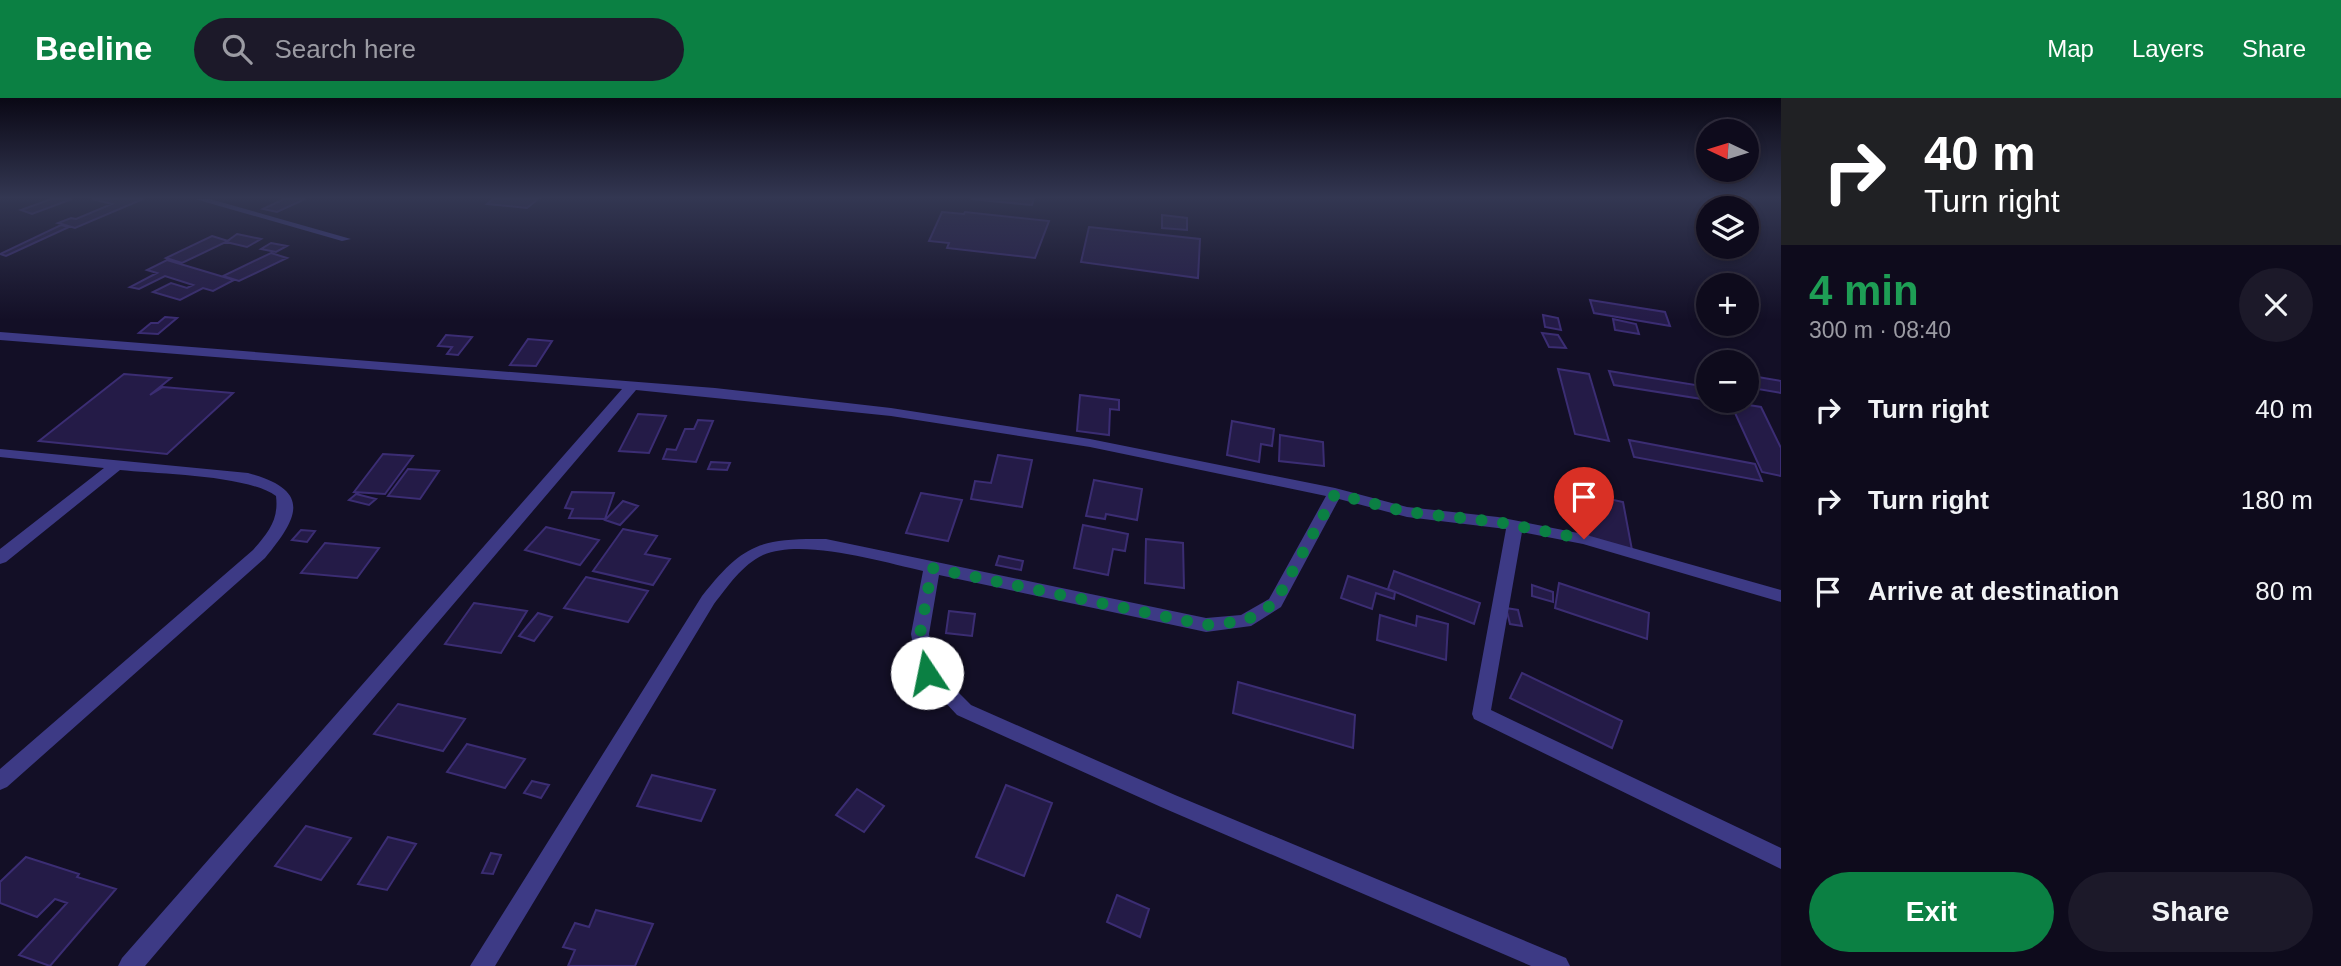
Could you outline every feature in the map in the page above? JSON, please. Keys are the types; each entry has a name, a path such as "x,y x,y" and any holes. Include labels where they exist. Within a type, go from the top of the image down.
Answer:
{"street":[{"path":"0,336 632,386 891,412 1090,443 1335,494 1407,512 1515,525 1584,539 1781,596"},
{"path":"130,966 632,386"},
{"path":"0,453 248,478 272,486 283,494 286,511 278,531 259,554 0,781"},
{"path":"0,558 118,464"},
{"path":"482,966 708,600 733,566 758,549 788,543 826,545 1206,625 1245,621 1275,603 1335,494"},
{"path":"1515,525 1481,714 1781,859"},
{"path":"932,568 920,634 927,673 964,710 1168,801 1558,966"}],"building":[{"path":"30,240 42,240 6,256 0,254"},
{"path":"205,240 228,241 182,263 166,258"},
{"path":"229,240 260,240 247,247 226,242"},
{"path":"1042,240 1035,258 947,248 949,243 929,241"},
{"path":"1086,240 1200,240 1198,278 1081,262"},
{"path":"271,243 287,246 276,252 261,249"},
{"path":"271,253 287,258 239,281 223,276"},
{"path":"167,260 234,280 213,291 203,288 180,300 153,292 171,283 187,288 193,285 165,276 139,289 130,287 157,273 147,270"},
{"path":"1590,300 1665,312 1670,326 1594,313"},
{"path":"1543,315 1558,318 1561,330 1545,327"},
{"path":"165,317 177,318 158,334 139,333 151,323 158,323"},
{"path":"1613,319 1636,324 1639,334 1615,330"},
{"path":"1542,333 1558,335 1566,348 1549,347"},
{"path":"446,335 472,337 458,355 447,354 452,347 438,346"},
{"path":"528,339 552,341 536,366 510,365"},
{"path":"1558,369 1589,374 1609,441 1575,434"},
{"path":"1609,371 1696,385 1696,398 1614,385"},
{"path":"124,374 171,378 150,395 163,387 233,393 167,454 39,441"},
{"path":"1759,377 1781,381 1781,393 1759,389"},
{"path":"1080,395 1119,400 1119,410 1110,409 1109,435 1077,431"},
{"path":"1759,407 1781,448 1781,476 1762,472 1735,413 1759,413"},
{"path":"638,414 666,416 649,453 619,451"},
{"path":"698,420 713,421 696,462 663,459 667,449 676,450 685,429 694,429"},
{"path":"1232,421 1274,429 1272,446 1261,444 1259,462 1227,455"},
{"path":"1280,435 1323,442 1324,466 1279,461"},
{"path":"1629,440 1755,464 1762,481 1634,457"},
{"path":"383,454 413,456 385,494 354,492"},
{"path":"998,455 1032,460 1022,507 971,499 975,481 991,483"},
{"path":"711,462 730,463 727,470 708,469"},
{"path":"408,469 439,471 420,499 388,496"},
{"path":"1094,480 1142,489 1137,520 1106,514 1105,519 1086,516"},
{"path":"572,492 614,493 605,519 569,518 573,509 565,508"},
{"path":"921,493 962,500 948,541 906,533"},
{"path":"1582,493 1623,502 1632,550 1589,540"},
{"path":"356,494 376,499 369,505 349,500"},
{"path":"623,501 638,506 620,525 605,520"},
{"path":"1083,525 1128,534 1125,551 1113,549 1108,575 1074,568"},
{"path":"546,527 599,540 580,565 525,550"},
{"path":"623,529 657,536 645,554 670,559 653,585 593,571"},
{"path":"301,530 315,531 307,542 292,540"},
{"path":"1146,539 1183,543 1184,588 1145,583"},
{"path":"325,543 379,548 357,578 301,573"},
{"path":"999,556 1023,561 1021,570 996,565"},
{"path":"1394,571 1480,603 1474,624 1388,589"},
{"path":"1348,576 1395,592 1394,599 1376,593 1372,609 1341,598"},
{"path":"586,577 648,591 628,622 564,608"},
{"path":"1559,583 1649,613 1647,639 1555,608"},
{"path":"1532,585 1553,592 1553,602 1532,596"},
{"path":"474,603 527,611 501,653 445,644"},
{"path":"1506,608 1518,610 1522,626 1510,624"},
{"path":"949,611 975,614 972,636 946,633"},
{"path":"538,613 552,617 534,641 519,636"},
{"path":"1380,615 1416,626 1417,616 1448,624 1446,660 1377,640"},
{"path":"1522,673 1622,721 1612,748 1510,698"},
{"path":"1238,682 1355,715 1353,748 1233,713"},
{"path":"398,704 465,719 443,751 374,734"},
{"path":"467,744 525,759 505,788 447,772"},
{"path":"652,775 715,790 701,821 637,806"},
{"path":"532,781 549,785 541,798 524,793"},
{"path":"1006,785 1052,803 1024,876 976,857"},
{"path":"857,789 884,806 864,832 836,815"},
{"path":"306,826 351,838 321,880 275,866"},
{"path":"388,837 416,844 387,890 358,884"},
{"path":"491,853 501,855 493,874 482,873"},
{"path":"26,857 116,889 50,966 19,955 67,903 55,899 37,917 0,903 0,882"},
{"path":"1117,895 1149,909 1140,937 1107,922"},
{"path":"596,910 653,924 635,966 568,966 575,950 563,947 575,923 589,927"}],"route":[{"path":"927,673 920,634 932,568 1206,625 1245,621 1275,603 1335,494 1407,512 1498,522 1584,539"}]}
